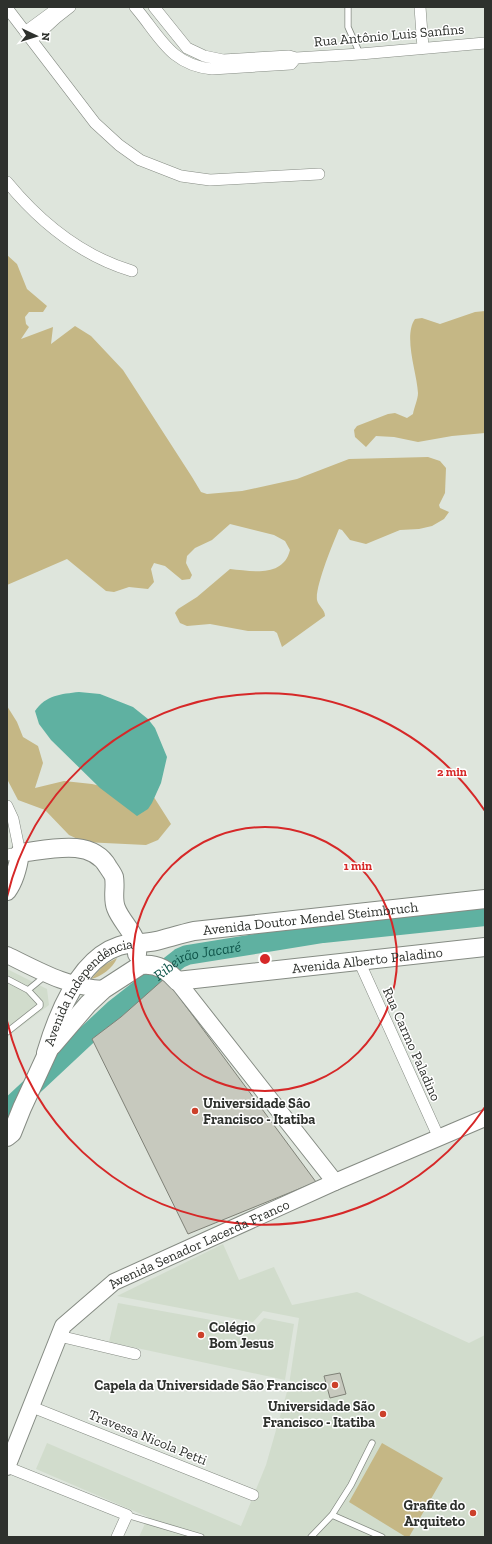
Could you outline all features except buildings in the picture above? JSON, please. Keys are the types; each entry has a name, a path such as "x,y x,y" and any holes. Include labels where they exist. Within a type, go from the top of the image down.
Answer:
{"main road":[{"path":"7,892 12,885 18,867 14,854 67,847 86,849 105,861 114,876 116,908 136,943"},
{"name":"Avenida Doutor Mendel Steimbruch","path":"136,943 157,941 194,930 485,898"},
{"name":"Avenida Independência","path":"9,1139 38,1074 63,1008 75,985 86,970 110,950 119,946 136,943 137,955 127,968 74,1008 46,1053"},
{"name":"Avenida Alberto Paladino","path":"175,979 359,961 485,946"},
{"path":"7,955 47,974 75,985 99,989"},
{"name":"Avenida Independência","path":"99,989 141,965 148,964 155,965 166,970 175,979"},
{"path":"175,979 335,1182"},
{"name":"Avenida Senador Lacerda Franco","path":"7,1467 63,1326 114,1282 335,1182 485,1118"}],"street":[{"path":"28,36 59,7"},
{"path":"28,36 70,7"},
{"path":"136,7 176,57 186,63 201,68 212,69 290,64 296,58 289,56 223,60 204,56 187,48 154,7"},
{"path":"420,7 422,48"},
{"path":"7,8 95,123 119,145 140,160 181,176 210,180 319,174"},
{"name":"Rua Antônio Luis Sanfins","path":"296,58 485,43"},
{"path":"7,182 27,206 62,235 86,251 132,271"},
{"path":"7,806 13,819 14,854"},
{"name":"Rua Carmo Paladino","path":"359,961 439,1138"},
{"path":"59,1336 135,1354"},
{"name":"Travessa Nicola Petti","path":"32,1407 253,1495"},
{"path":"7,1467 127,1515 117,1537"}],"lane":[{"path":"348,7 348,26 360,54"},
{"path":"28,990 47,974"},
{"path":"7,979 28,990 39,1001 40,1006 7,1032"},
{"path":"311,1537 332,1515 351,1485 372,1443"},
{"path":"127,1515 201,1537"},
{"path":"332,1515 382,1537"}],"shaded area":[{"path":"7,255 17,264 27,289 47,306 43,312 29,312 25,317 26,324 29,327 21,339 53,327 51,344 75,326 91,336 123,370 201,492 207,494 242,491 297,479 349,459 428,457 440,461 446,468 445,493 439,505 440,508 449,512 444,519 432,526 419,529 400,530 366,544 350,540 342,530 339,529 325,565 317,594 317,600 324,611 325,616 282,647 277,633 274,631 248,631 210,624 187,626 180,623 175,613 178,609 197,597 230,569 266,571 281,565 286,559 290,550 285,541 274,535 230,524 212,540 195,548 187,556 186,563 192,575 190,579 182,580 165,566 154,563 151,569 154,582 148,589 129,587 114,592 106,591 67,559 7,585"},
{"path":"485,311 485,433 452,436 418,442 394,437 376,436 366,447 355,437 354,430 357,426 388,414 395,413 407,418 413,414 418,393 410,345 410,335 415,319 422,318 440,324 475,312"},
{"path":"7,706 17,722 23,737 38,746 43,763 35,788 64,781 92,784 114,789 150,791 171,824 158,840 146,845 84,842 69,835 45,810 18,800 7,779"},
{"path":"117,958 106,972 91,979 104,965"},
{"path":"7,969 47,989 49,1005 7,1037"},
{"name":"Universidade São Francisco - Itatiba","path":"223,1244 239,1280 274,1267 292,1305 357,1292 469,1343 485,1335 485,1537 139,1537 148,1517 36,1469 47,1443 241,1526 266,1465 289,1385 299,1318 263,1311 253,1322 117,1296"},
{"name":"Colégio Bom Jesus","path":"118,1303 255,1328 264,1318 294,1324 285,1380 109,1342"},
{"path":"382,1443 443,1478 409,1537 406,1537 349,1502"}],"water":[{"path":"79,692 100,694 133,707 148,719 155,728 167,757 161,783 152,803 148,809 137,816 100,788 51,740 39,724 35,711 49,698"}],"waterway":[{"name":"Ribeirão Jacaré","path":"7,1110 115,1009 180,958 187,955 323,933 485,916"}],"place":[{"name":"Universidade Sâo Francisco - Itatiba","path":"195,1111"},
{"name":"Colégio Bom Jesus","path":"201,1335"},
{"name":"Capela da Universidade São Francisco","path":"335,1385"},
{"name":"Universidade São Francisco - Itatiba","path":"383,1414"},
{"name":"Grafite do Arquiteto","path":"473,1513"}]}
